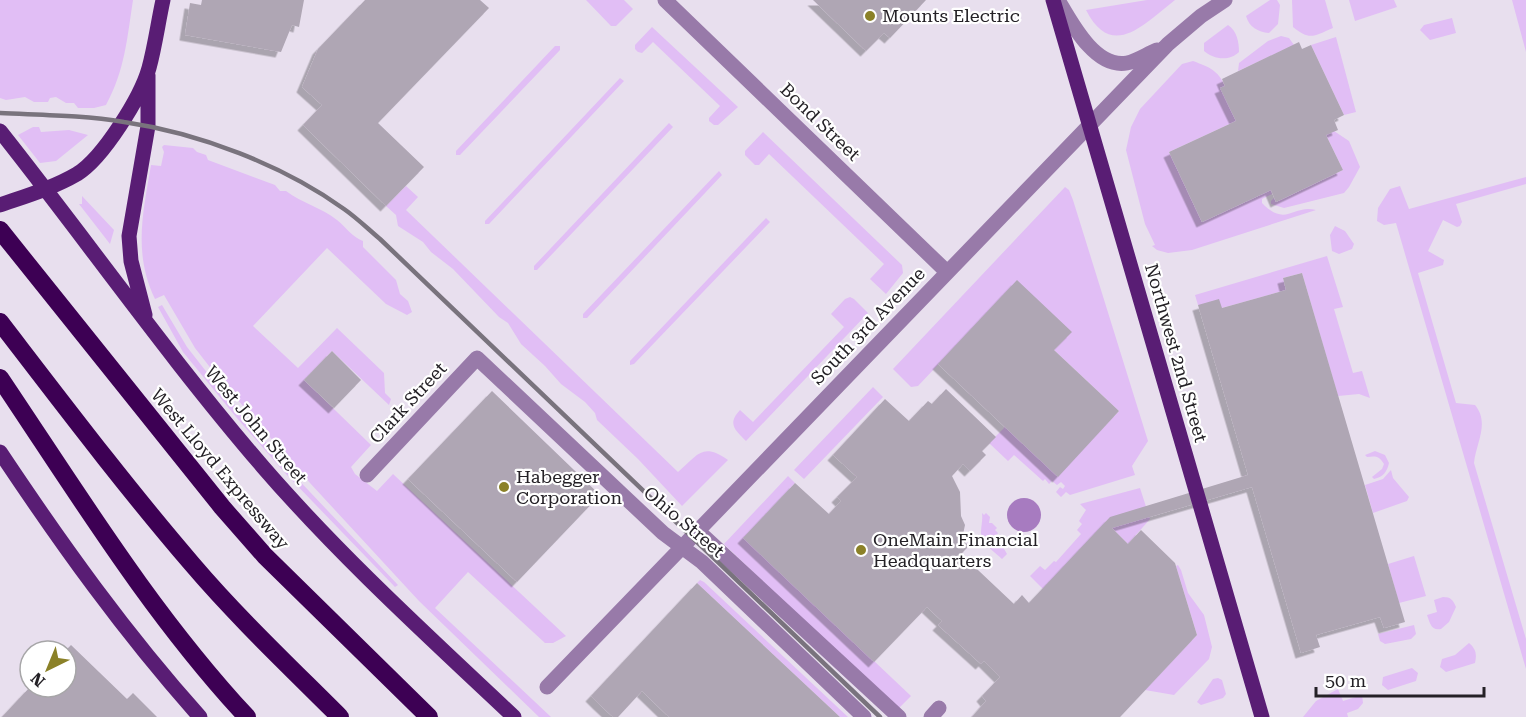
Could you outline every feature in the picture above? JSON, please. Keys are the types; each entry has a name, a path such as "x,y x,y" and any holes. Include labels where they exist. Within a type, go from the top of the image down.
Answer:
{"highway":[{"name":"West Lloyd Expressway","path":"0,230 170,445 251,540 429,717"},
{"path":"0,322 116,472 192,564 246,623 340,717"},
{"path":"0,378 131,571 211,677 247,717"}],"main road":[{"path":"147,323 131,261 129,236 147,126 148,70 163,0"},
{"name":"Northwest 2nd Street","path":"1053,0 1262,717"},
{"path":"0,206 46,189 79,173 97,155 122,121 148,70"},
{"name":"West John Street","path":"0,131 147,323 263,468 375,585 514,717"},
{"path":"0,452 82,572 152,663 200,717"}],"street":[{"name":"Bond Street","path":"665,0 947,272"},
{"path":"1058,0 1082,40 1094,51 1116,63 1134,61 1168,44"},
{"name":"South 3rd Avenue","path":"547,687 1168,44 1224,0"},
{"name":"Ohio Street","path":"477,358 663,533 702,561 864,717"},
{"name":"Clark Street","path":"368,475 477,358"},
{"name":"Ohio Street","path":"698,531 899,717"}],"shaded area":[{"path":"0,0 133,0 121,67 106,105 78,108 74,103 66,103 56,97 50,98 48,102 34,102 25,97 6,100 0,98"},
{"path":"586,0 624,0 633,9 616,26 611,26"},
{"path":"1147,0 1175,0 1140,27 1117,36 1107,33 1096,25 1086,10"},
{"path":"1270,0 1277,0 1280,5 1278,24 1269,33 1254,28 1246,16"},
{"path":"1292,0 1325,0 1333,28 1308,36 1293,27"},
{"path":"1349,0 1394,0 1397,7 1355,21"},
{"path":"1512,0 1526,0 1526,52"},
{"path":"1452,18 1456,33 1430,40 1420,30 1424,25"},
{"path":"1228,25 1237,37 1239,52 1231,57 1221,58 1204,51 1204,43"},
{"path":"652,27 738,107 718,125 714,125 709,118 720,106 653,42 642,53 635,49 635,45"},
{"path":"1281,36 1289,38 1294,45 1238,71 1239,63 1268,41"},
{"path":"1336,37 1356,112 1344,115 1311,45"},
{"path":"555,46 560,46 560,50 460,155 456,155 456,151"},
{"path":"1193,61 1208,67 1219,76 1225,86 1221,88 1236,121 1169,152 1202,222 1271,190 1272,194 1262,199 1262,203 1277,214 1284,215 1308,209 1316,210 1192,250 1168,253 1152,246 1155,245 1145,224 1126,150 1131,127 1140,109 1182,64"},
{"path":"620,78 624,81 489,224 485,224 485,221"},
{"path":"669,123 673,127 537,270 534,270 534,266"},
{"path":"33,127 39,127 41,132 69,130 88,135 56,161 40,163 18,135"},
{"path":"1334,131 1349,141 1360,167 1344,193 1284,208 1271,204 1274,198 1276,202 1343,170 1326,135"},
{"path":"763,132 902,265 903,273 886,294 870,279 884,264 769,154 759,165 755,165 745,155 745,151"},
{"path":"164,145 193,148 206,155 208,160 275,185 280,191 286,191 325,212 363,241 363,247 396,280 400,294 408,301 412,312 407,315 386,304 327,248 253,326 298,368 337,328 384,373 385,393 391,399 389,405 332,351 304,380 371,445 351,467 355,474 377,491 393,474 566,636 553,643 545,643 468,572 435,608 551,717 539,717 419,601 310,483 216,375 195,348 164,295 155,299 144,265 142,233 151,165 161,166"},
{"path":"719,171 722,175 587,318 583,318 583,314"},
{"path":"1526,177 1526,184 1456,204 1462,222 1460,226 1457,227 1443,220 1428,251 1444,260 1443,265 1418,273 1456,403 1475,405 1481,419 1481,433 1474,463 1526,639 1526,669 1396,223 1384,225 1377,221 1378,208 1390,189 1400,186 1409,209"},
{"path":"406,186 418,197 406,210 678,472 696,456 706,451 728,460 682,506 597,420 595,413 585,402 561,384 521,344 508,323 499,317 453,269 431,252 423,242 398,226 396,215 386,206"},
{"path":"1065,187 1069,190 1073,200 1148,441 1132,466 1135,475 1070,495 1066,492 1061,497 1056,492 1060,487 1063,489 1065,486 1061,482 1057,485 1052,481 1049,484 1045,479 1043,481 1014,455 1008,461 989,443 1005,427 1058,476 1119,411 1054,350 1071,332 1017,281 918,386 911,387 893,369"},
{"path":"82,196 114,230 110,244 79,204 82,204"},
{"path":"766,218 770,222 634,364 630,365 630,361"},
{"path":"1335,226 1345,231 1354,244 1352,249 1339,254 1332,251 1330,235"},
{"path":"1327,256 1343,307 1334,309 1353,373 1362,371 1370,398 1359,394 1338,396 1302,273 1283,278 1286,290 1222,308 1198,305 1195,295"},
{"path":"850,297 868,313 746,441 734,427 736,415 740,410 753,422 844,327 831,314 845,299"},
{"path":"162,305 187,347 205,370 292,473 398,585 395,587 286,474 236,417 183,352 158,307"},
{"path":"873,387 883,397 804,479 794,470"},
{"path":"1375,451 1385,455 1389,463 1384,474 1374,479 1372,477 1382,469 1384,464 1377,457 1365,455"},
{"path":"1391,470 1393,478 1409,497 1407,501 1373,513 1365,485 1383,479"},
{"path":"788,476 795,483 744,538 911,696 897,710 724,544"},
{"path":"1140,488 1150,519 1128,544 1112,528 1049,595 1030,576 1040,566 1045,570 1054,561 1056,562 1081,534 1077,530 1082,524 1079,521 1086,510 1080,504"},
{"path":"1024,498 1036,503 1041,515 1036,527 1024,532 1012,527 1007,515 1012,503"},
{"path":"982,513 990,517 989,523 997,528 996,536 999,539 1001,537 1007,543 1003,547 1007,554 1002,559 982,537"},
{"path":"1414,556 1426,596 1399,603 1388,564"},
{"path":"1178,565 1188,593 1204,615 1212,647 1209,659 1174,695 1145,690 1197,635 1176,566"},
{"path":"700,580 848,717 840,717 697,583"},
{"path":"1443,597 1451,599 1456,607 1449,622 1441,629 1435,629 1431,626 1427,615 1437,612 1434,600"},
{"path":"1414,625 1416,634 1411,639 1385,644 1380,641 1378,634"},
{"path":"1469,643 1475,652 1475,663 1446,672 1440,667 1442,659 1455,655"},
{"path":"1412,668 1418,673 1416,681 1388,690 1382,685 1383,677"},
{"path":"1213,679 1222,680 1226,694 1223,698 1201,705 1197,702"},
{"path":"1338,689 1343,701 1362,695 1363,703 1358,709 1347,713 1348,717 1303,717 1316,701"}],"building":[{"path":"202,0 304,0 299,27 292,25 281,52 185,35 190,3 201,5"},
{"path":"365,0 480,0 489,8 378,123 424,167 386,206 303,125 322,105 302,87 318,49"},
{"name":"Mounts Electric","path":"813,0 926,0 890,38 884,33 866,51"},
{"path":"1299,42 1302,49 1311,45 1344,115 1334,120 1338,130 1326,135 1343,170 1276,202 1271,190 1202,222 1169,152 1236,121 1220,88 1225,86 1222,79"},
{"name":"OneMain Financial Headquarters","path":"1302,273 1405,622 1384,628 1380,617 1316,635 1320,647 1301,653 1252,487 1112,528 1128,544 1141,530 1175,563 1197,635 1120,717 972,717 986,701 982,696 1000,677 984,661 981,664 938,625 942,621 927,607 874,662 743,538 795,483 829,514 841,501 837,497 857,477 833,455 885,399 909,421 928,401 932,404 946,389 996,437 982,451 986,455 970,471 963,464 952,476 960,492 961,516 965,525 962,539 969,546 961,554 1014,604 1022,595 1029,603 1110,517 1248,475 1198,305 1219,299 1222,308 1286,290 1283,278"},
{"path":"1017,280 1072,332 1054,350 1119,411 1058,477 938,364"},
{"path":"332,351 361,380 334,408 304,380"},
{"name":"Habegger Corporation","path":"492,391 600,495 517,582 408,479"},
{"path":"697,583 840,717 669,717 642,691 618,717 613,717 599,704 591,696"},
{"path":"78,652 127,699 133,693 157,717 2,717 19,699 78,699"}],"railway":[{"path":"0,113 109,120 181,134 267,165 294,178 344,209 380,239 880,717"}],"place":[{"name":"Mounts Electric","path":"870,16"},
{"name":"Habegger Corporation","path":"504,487"},
{"name":"OneMain Financial Headquarters","path":"861,550"}]}
